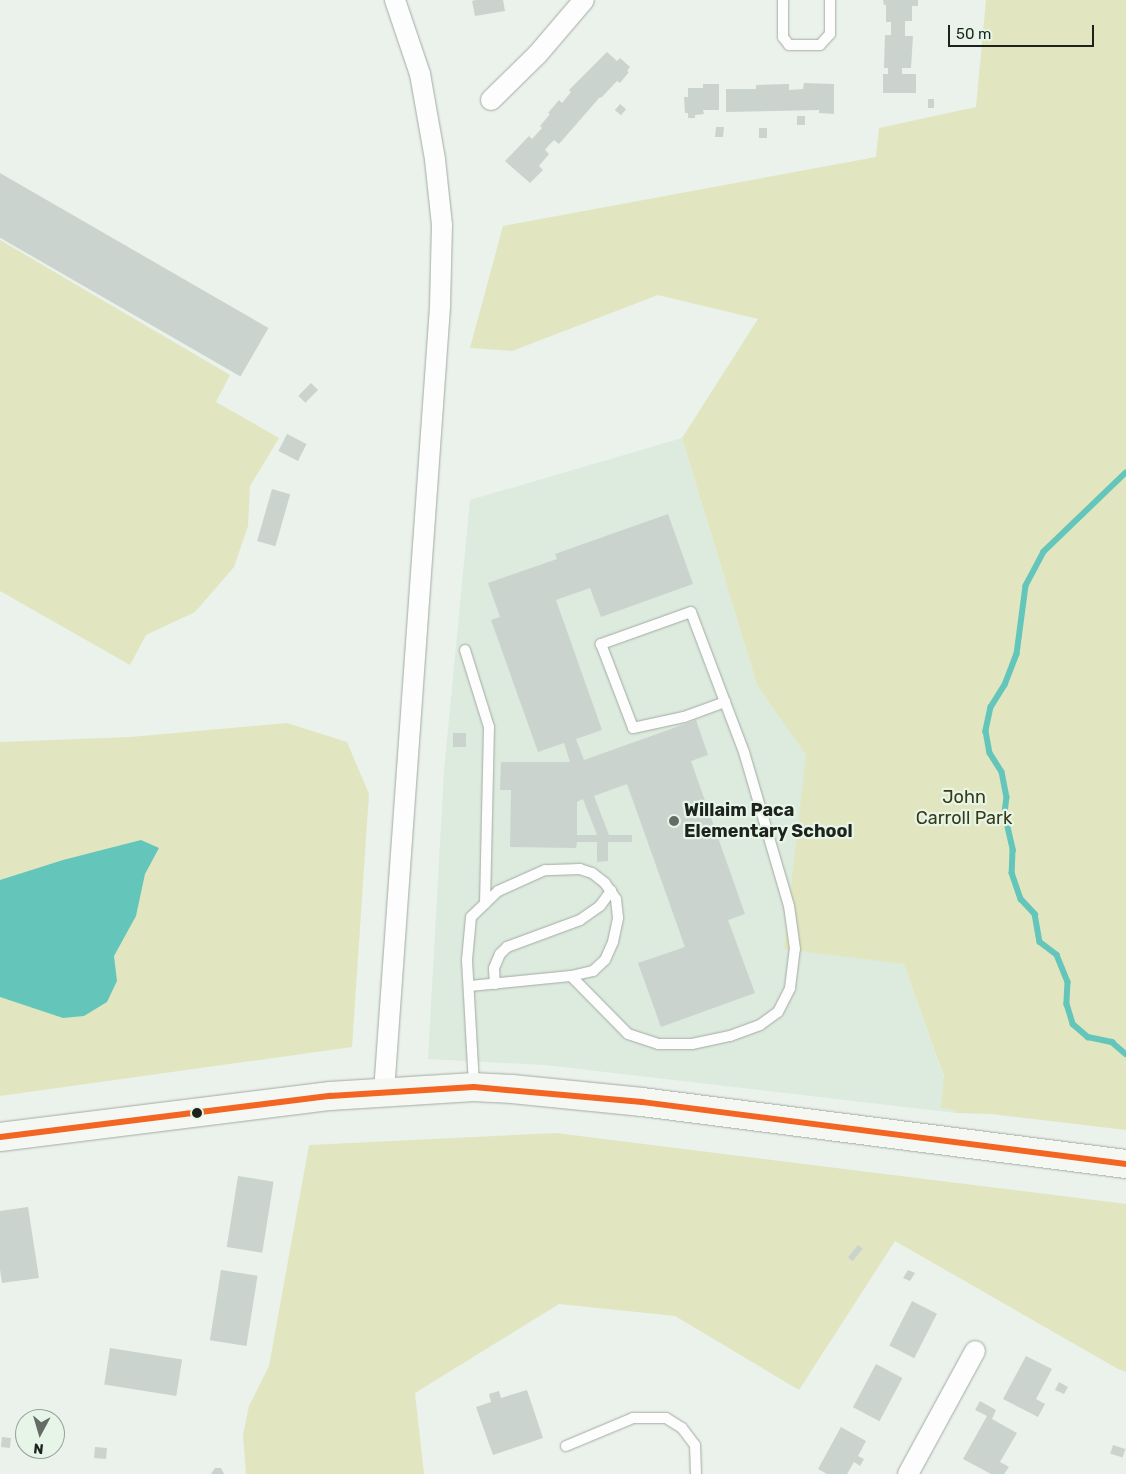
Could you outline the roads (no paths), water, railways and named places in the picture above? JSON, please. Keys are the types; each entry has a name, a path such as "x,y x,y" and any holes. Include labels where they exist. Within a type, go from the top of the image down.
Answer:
{"main road":[{"path":"0,1138 330,1096 474,1087 642,1102 1126,1164"}],"street":[{"path":"384,1092 440,306 442,225 435,159 420,74 395,0"},
{"path":"491,100 537,55 584,0"},
{"path":"908,1474 919,1450 975,1351"}],"lane":[{"path":"783,0 783,37 789,45 820,45 830,34 830,0"},
{"path":"571,976 628,1034 658,1044 692,1044 730,1036 760,1026 778,1012 790,988 795,948 789,906 744,752 691,612 601,644 633,728 684,717 725,702"},
{"path":"465,650 489,727 485,904"},
{"path":"470,986 571,976 593,970 605,960 609,951 618,918 616,898 605,883 592,873 580,869 545,870 498,891 471,918 467,960 470,986 474,1087"},
{"path":"495,984 494,968 500,954 507,947 580,920 600,906 611,891"},
{"path":"566,1446 633,1418 666,1418 682,1428 695,1445 696,1474"}],"water":[{"path":"141,840 159,848 145,874 136,916 114,956 117,981 107,1002 84,1016 63,1018 0,997 0,880 63,860"}],"waterway":[{"path":"1126,473 1044,552 1026,586 1017,654 1005,685 991,707 986,731 990,753 1002,772 1007,797 1005,814 1013,850 1012,873 1021,899 1035,914 1040,942 1057,955 1068,982 1067,1004 1073,1024 1088,1037 1112,1042 1126,1054"}],"place":[{"name":"Willaim Paca Elementary School","path":"674,821"}],"park label":[{"name":"John Carroll Park","path":"964,808"}]}
